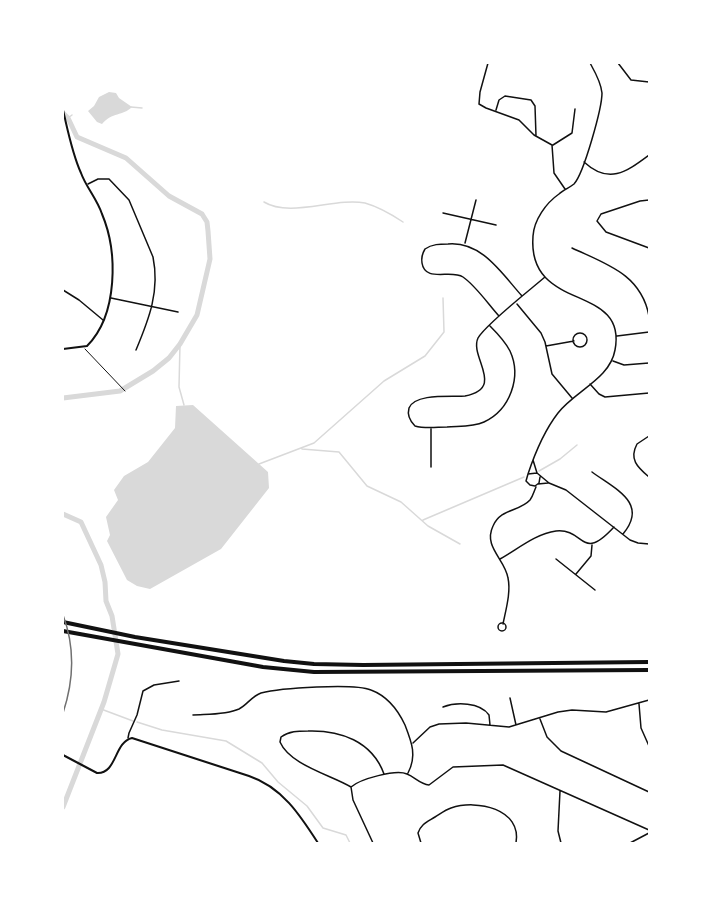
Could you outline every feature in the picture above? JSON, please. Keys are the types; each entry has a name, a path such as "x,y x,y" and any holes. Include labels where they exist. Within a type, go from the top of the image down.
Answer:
{"highway":[{"path":"63,622 284,661 335,665 649,662"},
{"path":"63,631 263,667 331,673 649,670"}],"street":[{"path":"488,63 479,104 519,120 536,136 552,145"},
{"path":"533,494 532,486 526,481 528,474 533,459 555,418 572,399 601,375 612,360 615,350 616,336 612,323 603,310 589,301 558,288 545,277 534,257 533,231 544,209 576,180 584,162 598,114 602,94 600,83 590,63"},
{"path":"618,63 631,80 649,82"},
{"path":"495,111 499,100 505,96 531,100 535,106 536,136"},
{"path":"552,145 572,133 575,109"},
{"path":"63,110 80,172 99,205 108,230 112,254 110,298 104,321 95,336 84,347 63,349"},
{"path":"552,145 554,173 565,189"},
{"path":"584,162 596,172 608,175 627,170 649,155"},
{"path":"87,185 98,179 109,179 129,200 153,257 155,267 153,308 136,350"},
{"path":"465,244 476,200"},
{"path":"649,200 601,214 597,221 606,232 649,248"},
{"path":"443,213 496,225"},
{"path":"499,317 462,276 430,273 423,267 422,253 429,246 465,244 485,255 522,296"},
{"path":"572,248 625,274 643,296 649,316"},
{"path":"490,326 507,346 514,361 514,386 506,403 491,418 478,424 418,427 413,423 409,414 410,406 415,401 420,398 472,395 480,389 485,374 477,344 479,336 522,296 545,277"},
{"path":"63,290 104,321"},
{"path":"110,298 178,312"},
{"path":"516,303 541,333 552,374 572,399"},
{"path":"578,332 584,334 583,348 578,347 574,341 578,332"},
{"path":"616,336 649,332"},
{"path":"546,346 574,341"},
{"path":"612,360 621,365 649,363"},
{"path":"590,384 605,397 649,393"},
{"path":"431,428 431,467"},
{"path":"649,436 638,442 633,454 636,466 649,477"},
{"path":"533,459 540,477 566,490 623,534 638,543 649,544 649,552"},
{"path":"592,472 633,506 633,520 623,534"},
{"path":"528,474 537,473"},
{"path":"503,624 509,588 507,572 491,542 492,527 500,516 527,503 540,477"},
{"path":"532,486 549,483"},
{"path":"500,560 538,536 556,531 566,532 592,544 604,538 614,527"},
{"path":"576,575 591,556 592,544"},
{"path":"556,559 595,590"},
{"path":"63,755 97,773 107,771 128,738 143,691 154,685 179,681"},
{"path":"193,715 237,710 256,696 267,692 304,688 365,688 382,696 398,711 412,744 414,759 408,774"},
{"path":"510,698 516,726"},
{"path":"412,744 430,727 439,724 516,726 572,710 606,712 649,700"},
{"path":"639,703 641,728 649,746"},
{"path":"443,707 453,704 480,707 489,715 490,726"},
{"path":"540,718 548,737 561,751 649,792"},
{"path":"351,787 303,764 282,747 281,737 291,732 321,730 329,730 346,736 356,740 371,754 384,775"},
{"path":"128,738 151,743 256,778 282,795 295,808 318,843"},
{"path":"351,787 360,781 398,773 408,774 429,785 453,767 499,764 649,832"},
{"path":"351,787 353,800 373,843"},
{"path":"560,790 558,831 561,843"},
{"path":"421,843 418,833 422,825 447,810 456,807 485,806 495,808 515,824 518,832 516,843"},
{"path":"630,843 649,832"}],"lane":[{"path":"84,347 125,391"}],"shaded area":[{"path":"109,92 116,93 132,107 102,124 97,122 88,111 99,97"},
{"path":"193,405 268,472 269,488 221,549 150,589 137,586 127,580 107,541 110,535 106,517 118,500 114,490 124,476 148,462 175,428 176,406"}],"waterway":[{"path":"131,107 142,108"},
{"path":"63,113 77,137 126,158 169,196 202,214 207,222 210,259 197,315 169,358 153,371 120,391 63,398"},
{"path":"68,118 72,115"},
{"path":"264,202 287,208 365,203 403,222"},
{"path":"259,464 314,443 384,381 425,356 444,332 443,298"},
{"path":"180,344 179,387 184,405"},
{"path":"539,471 560,459 577,445"},
{"path":"302,449 339,452 367,486 401,502 428,526 460,544"},
{"path":"423,520 524,477"},
{"path":"63,514 81,522 101,565 106,601 112,616 118,654 104,702 63,807"},
{"path":"101,709 133,721"},
{"path":"137,722 162,730 226,741 262,763 278,782 307,806 323,828 346,835 350,843"}],"railway":[{"path":"63,615 70,639 72,664 63,713"}]}
